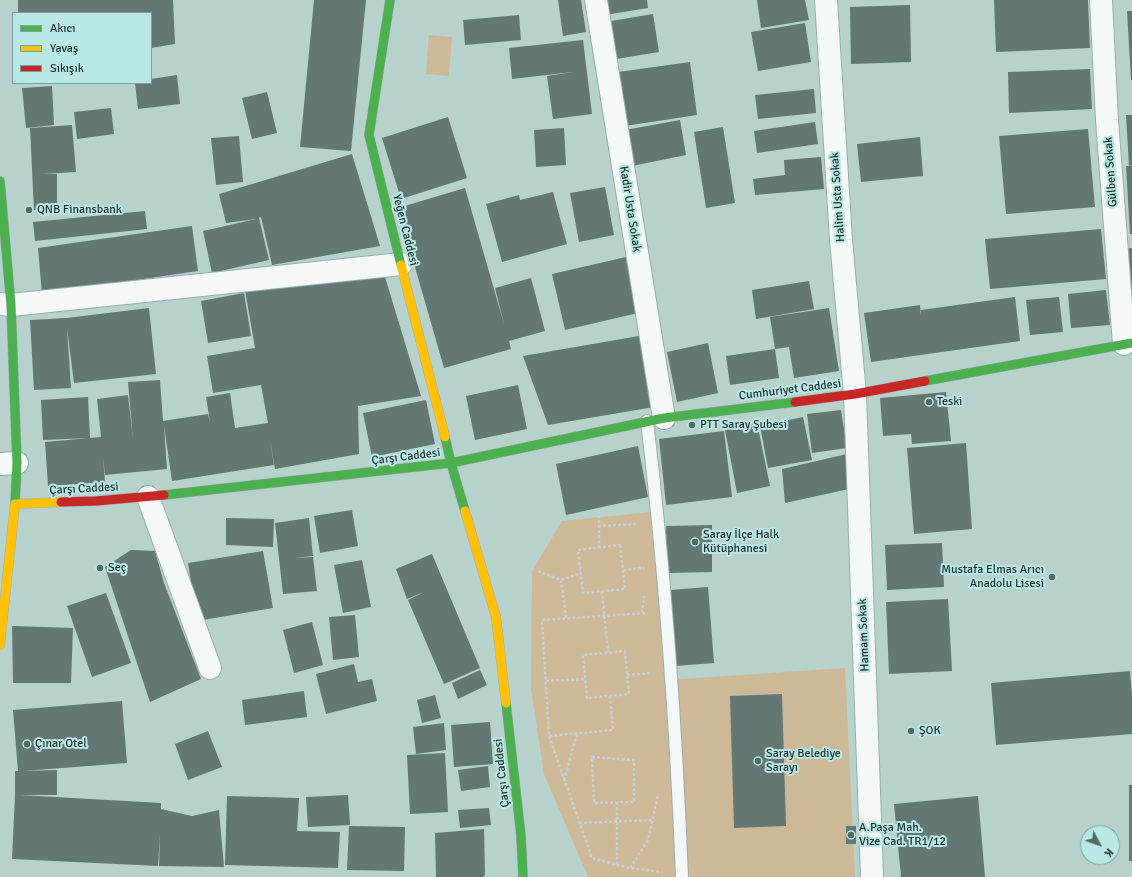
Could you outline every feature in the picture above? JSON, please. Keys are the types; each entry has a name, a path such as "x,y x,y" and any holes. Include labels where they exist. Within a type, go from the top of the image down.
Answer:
{"main road":[{"name":"Yeğen Caddesi","path":"390,0 369,135 451,463"},
{"path":"0,181 9,463 15,504 0,645"},
{"name":"Cumhuriyet Caddesi","path":"451,463 656,419 855,394 1128,343"},
{"name":"Çarşı Caddesi","path":"15,504 96,501 148,497 451,463 496,617 521,836 523,877"}],"street":[{"name":"Kadir Usta Sokak","path":"596,0 656,419"},
{"name":"Halim Usta Sokak","path":"826,0 841,240 855,394"},
{"name":"Gülben Sokak","path":"1101,0 1107,120 1128,343"},
{"path":"5,305 401,264"},
{"name":"Hamam Sokak","path":"855,394 872,877"},
{"path":"148,497 210,668"}],"lane":[{"path":"656,419 658,516 670,672 682,876"}],"path":[{"path":"598,548 599,512"},
{"path":"598,526 638,523 640,531"},
{"path":"620,545 625,589 583,593 578,550 598,548 620,545"},
{"path":"622,570 648,567"},
{"path":"538,571 561,580 581,573"},
{"path":"561,580 566,618"},
{"path":"642,613 645,590"},
{"path":"602,591 608,652"},
{"path":"653,612 542,620 550,736 564,781 592,858 617,866 682,876"},
{"path":"625,651 629,694 587,698 583,655 608,652 625,651"},
{"path":"627,675 670,672"},
{"path":"546,681 585,679"},
{"path":"550,736 612,730 610,696"},
{"path":"564,781 577,734"},
{"path":"592,757 634,760 634,802 617,802 594,803 592,757"},
{"path":"630,868 648,840 659,790"},
{"path":"617,802 617,866"},
{"path":"579,823 652,820"}],"shaded area":[{"path":"429,35 452,37 449,76 426,74"},
{"path":"650,512 666,680 845,668 855,877 588,877 544,774 531,689 532,571 562,521"}],"building":[{"path":"18,0 173,0 175,44 152,48 152,12 18,12"},
{"path":"314,0 366,0 351,151 300,147"},
{"path":"558,0 581,0 586,32 563,36"},
{"path":"603,0 647,0 648,8 605,15"},
{"path":"757,0 805,0 809,20 761,28"},
{"path":"994,0 1088,0 1090,48 996,52"},
{"path":"910,5 911,62 851,64 850,7"},
{"path":"1127,11 1132,11 1132,80 1131,80"},
{"path":"653,14 659,52 616,59 611,21"},
{"path":"519,15 521,40 465,45 463,20"},
{"path":"805,23 811,62 758,71 751,32"},
{"path":"583,40 592,114 553,119 547,76 573,72 512,79 509,48"},
{"path":"690,62 697,115 625,126 618,72"},
{"path":"1090,69 1092,109 1009,113 1008,72"},
{"path":"177,75 180,104 138,109 135,84 152,84 152,79"},
{"path":"52,86 54,125 26,128 22,88"},
{"path":"814,89 816,113 758,119 755,95"},
{"path":"267,92 277,133 252,139 242,98"},
{"path":"111,108 114,134 77,139 74,112"},
{"path":"1126,115 1132,115 1132,165 1129,166"},
{"path":"448,117 467,178 401,199 382,138"},
{"path":"680,120 686,155 632,166 625,130"},
{"path":"815,122 818,144 757,153 754,131"},
{"path":"72,125 76,172 43,174 57,174 57,209 34,210 30,128"},
{"path":"723,127 735,203 706,208 694,132"},
{"path":"564,128 566,165 536,167 534,130"},
{"path":"1088,129 1095,207 1006,214 999,136"},
{"path":"239,136 243,182 216,185 211,138"},
{"path":"920,137 923,176 861,182 857,144"},
{"path":"352,154 380,246 272,265 261,217 259,218 269,260 212,273 203,231 256,219 226,223 219,194"},
{"path":"821,157 824,189 755,195 753,179 785,175 784,160"},
{"path":"1126,166 1132,166 1132,234 1130,234"},
{"path":"605,187 614,235 579,242 570,193"},
{"path":"465,188 504,324 495,288 531,278 545,331 509,341 511,349 444,368 398,208"},
{"path":"553,192 567,244 502,262 486,204 519,195 520,200"},
{"path":"145,211 147,229 35,241 33,222"},
{"path":"192,226 198,271 42,294 38,248"},
{"path":"1101,229 1106,279 990,289 985,239"},
{"path":"1132,248 1132,303 1131,303 1125,249"},
{"path":"626,257 638,313 565,330 552,274"},
{"path":"382,267 421,396 358,406 359,454 275,469 270,439 274,465 172,481 164,426 167,469 105,475 103,457 105,482 48,486 45,442 101,437 97,399 128,395 133,439 128,382 160,380 163,421 208,414 210,422 206,397 230,393 235,428 268,423 261,385 213,393 207,356 255,348 245,290"},
{"path":"809,281 814,309 756,319 752,290"},
{"path":"1106,290 1110,325 1071,328 1068,294"},
{"path":"244,293 251,336 208,343 201,301"},
{"path":"1015,297 1020,341 871,362 864,313 920,305 921,316 921,310"},
{"path":"1059,297 1063,332 1030,335 1026,300"},
{"path":"149,308 156,374 74,383 67,328 71,388 34,390 30,320 67,318"},
{"path":"829,308 839,371 794,378 789,347 775,349 770,317"},
{"path":"639,336 654,407 548,425 523,356"},
{"path":"708,343 718,393 677,402 667,352"},
{"path":"775,349 779,378 730,385 726,356"},
{"path":"518,385 527,429 475,440 466,396"},
{"path":"946,392 951,441 912,444 911,434 883,436 880,398"},
{"path":"88,397 90,438 43,440 41,400"},
{"path":"426,400 435,444 372,457 363,413"},
{"path":"841,410 847,448 812,453 807,414"},
{"path":"803,417 812,460 768,468 760,426"},
{"path":"757,423 770,486 737,493 725,430"},
{"path":"724,431 732,497 666,505 659,439"},
{"path":"966,443 972,529 914,534 907,448"},
{"path":"638,446 648,497 566,515 556,464"},
{"path":"847,454 849,489 785,503 782,469"},
{"path":"352,510 358,546 320,553 314,516"},
{"path":"226,518 274,519 273,547 226,545"},
{"path":"309,518 313,556 294,558 313,557 317,591 283,594 275,523"},
{"path":"712,525 712,572 667,573 666,526"},
{"path":"942,543 944,587 887,590 885,545"},
{"path":"131,550 155,551 164,583 201,679 150,702 105,567"},
{"path":"263,551 273,608 197,621 188,563"},
{"path":"432,554 480,668 444,684 408,600 424,592 407,599 396,569"},
{"path":"362,560 371,607 343,613 334,565"},
{"path":"708,587 714,663 676,666 670,590"},
{"path":"106,593 131,663 92,677 67,606"},
{"path":"948,599 952,671 889,674 886,602"},
{"path":"355,615 359,657 333,660 329,617"},
{"path":"312,622 323,665 294,673 283,630"},
{"path":"12,626 73,628 71,683 13,683"},
{"path":"354,664 358,682 372,679 377,701 326,714 316,674"},
{"path":"480,670 487,685 458,699 452,683"},
{"path":"1130,671 1132,695 1132,734 996,745 991,683"},
{"path":"304,691 307,717 245,725 242,700"},
{"name":"Saray Belediye Sarayı","path":"782,694 786,826 734,828 730,696"},
{"path":"435,695 441,718 422,723 417,700"},
{"path":"122,701 127,763 23,771 57,770 57,795 20,795 161,803 161,809 192,816 219,810 224,867 159,866 160,834 158,866 12,859 15,771 18,771 13,710"},
{"path":"490,722 493,764 454,767 451,725"},
{"path":"444,723 446,750 416,754 413,727"},
{"path":"208,731 222,767 188,780 175,744"},
{"path":"445,753 448,812 410,814 407,755"},
{"path":"488,766 490,787 461,791 458,770"},
{"path":"1129,785 1132,785 1132,861 1129,861"},
{"path":"348,795 350,825 308,827 306,797"},
{"path":"227,796 299,798 297,831 340,832 338,868 225,865"},
{"path":"978,796 985,877 901,877 894,804"},
{"path":"489,808 491,825 460,828 458,810"},
{"path":"349,826 405,827 404,871 347,870"},
{"name":"A.Paşa Mah. Vize Cad. TR1/12","path":"846,826 856,826 856,844 846,844"},
{"path":"484,829 485,875 483,877 436,877 435,833"}],"traffic: fast":[{"path":"390,0 369,135 401,265"},
{"path":"0,181 11,305 17,463 15,504"},
{"path":"925,381 1132,343"},
{"path":"445,437 451,463 664,418 795,402"},
{"path":"164,495 451,463 465,511"},
{"path":"506,703 521,836 523,877"}],"traffic: slow":[{"path":"401,265 445,437"},
{"path":"0,645 15,504 61,502"},
{"path":"465,511 496,617 506,703"}],"traffic: jam":[{"path":"795,402 855,394 925,381"},
{"path":"61,502 96,501 164,495"}],"place":[{"name":"QNB Finansbank","path":"29,210"},
{"name":"Teski","path":"929,402"},
{"name":"PTT Saray Şubesi","path":"692,425"},
{"name":"Saray İlçe Halk Kütüphanesi","path":"695,542"},
{"name":"Seç","path":"100,568"},
{"name":"Mustafa Elmas Arıcı Anadolu Lisesi","path":"1052,577"},
{"name":"ŞOK","path":"911,731"},
{"name":"Çınar Otel","path":"27,744"},
{"name":"Saray Belediye Sarayı","path":"758,761"},
{"name":"A.Paşa Mah. Vize Cad. TR1/12","path":"851,835"}]}
